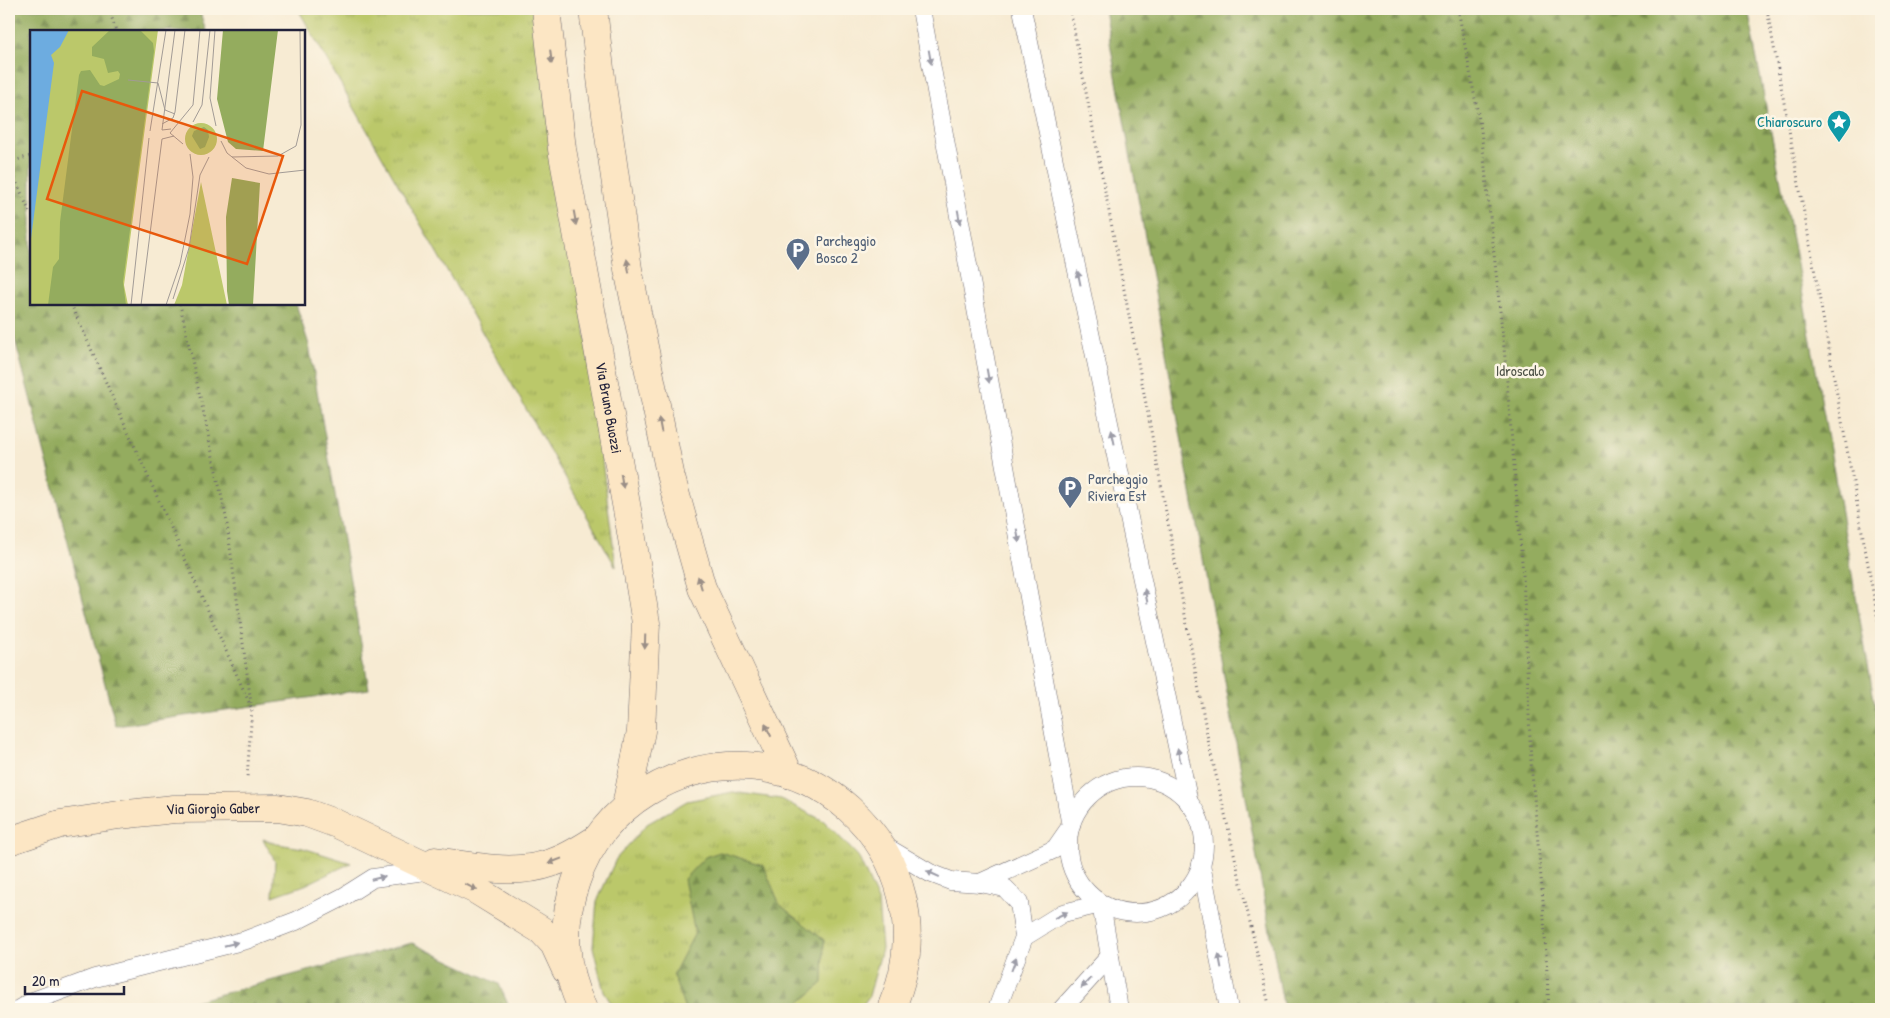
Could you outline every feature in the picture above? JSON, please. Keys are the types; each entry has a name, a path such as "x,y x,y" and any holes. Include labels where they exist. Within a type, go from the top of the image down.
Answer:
{"main road":[{"name":"Via Bruno Buozzi","path":"546,9 562,149 646,623 641,731 626,806"},
{"path":"593,9 628,269 671,478 702,588 789,774"},
{"path":"581,1005 568,965 566,927 570,899 579,871 598,838 626,806 658,785 694,772 713,768 751,766 789,774 807,781 841,801 856,814 881,844 898,879 908,937 903,976 891,1009"},
{"name":"Via Giorgio Gaber","path":"9,841 60,824 174,809 278,808 307,813 337,824 436,869 476,890 540,930 554,944 581,1005"},
{"name":"Via Giorgio Gaber","path":"412,858 492,869 527,868 549,864 570,856 598,838"}],"lane":[{"path":"921,9 1071,826 1055,850 980,883"},
{"path":"1022,9 1189,803"},
{"path":"1136,777 1156,780 1174,789 1189,803 1200,821 1204,842 1201,864 1192,883 1179,898 1161,908 1141,913 1120,912 1101,904 1085,891 1074,875 1068,858 1067,839 1072,820 1083,802 1098,788 1116,780 1136,777"},
{"path":"881,844 930,873 950,881 980,883 1005,888 1019,903 1024,937 996,1009"},
{"path":"1201,864 1229,1009"},
{"path":"19,1009 33,1001 95,978 246,940 296,921 373,878 436,869"},
{"path":"1024,937 1063,913 1101,904"},
{"path":"1101,904 1119,1009"},
{"path":"1062,1009 1110,956"}],"path":[{"path":"109,9 116,30"},
{"path":"1070,9 1149,419 1209,745 1270,1009"},
{"path":"1458,9 1481,130 1505,358 1523,574 1531,762 1543,901 1549,1009"},
{"path":"1767,9 1881,636"},
{"path":"30,156 9,163 30,213"},
{"path":"71,305 252,708"},
{"path":"180,305 226,517 252,708 245,808"}],"green space":[{"path":"9,9 199,9 206,30 30,30 30,305 296,305 309,345 369,689 116,726 9,317"},
{"path":"298,9 543,9 616,567"},
{"name":"Idroscalo","path":"1104,9 1747,9 1801,285 1881,739 1881,1009 1284,1009"},
{"path":"733,792 781,799 824,821 858,856 878,901 882,949 869,996 860,1009 615,1009 604,992 593,947 597,901 616,859 647,824 687,801"},
{"path":"263,839 277,844 303,848 351,863 305,885 273,896 275,861"},
{"path":"720,852 763,865 780,905 824,940 823,983 792,1009 685,1009 673,975 695,933 684,879 705,857"},
{"path":"412,943 499,984 510,1009 181,1009 180,1005"}],"place":[{"name":"Chiaroscuro","path":"1839,143"},
{"name":"Parcheggio Bosco 2","path":"798,271"},
{"name":"Parcheggio Riviera Est","path":"1070,509"}]}
